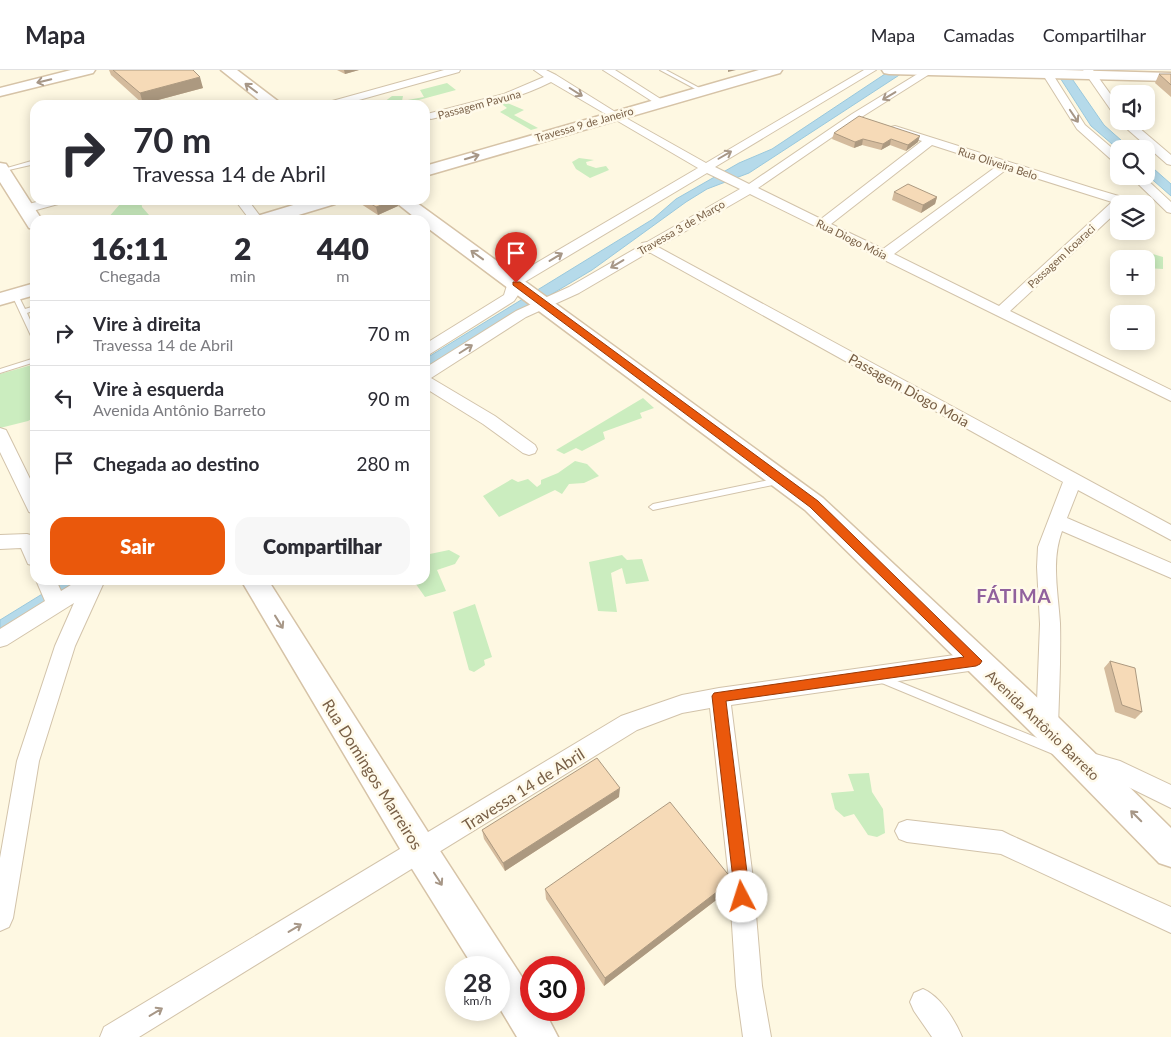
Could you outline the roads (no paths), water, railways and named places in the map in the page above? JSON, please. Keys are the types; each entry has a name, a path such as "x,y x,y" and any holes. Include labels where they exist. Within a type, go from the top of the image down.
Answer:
{"main road":[{"path":"0,92 88,70"},
{"path":"228,70 268,100"},
{"path":"743,78 760,70"},
{"path":"743,78 775,70"},
{"path":"889,70 1171,77"},
{"name":"Travessa 9 de Janeiro","path":"430,170 743,78"},
{"path":"1,169 30,216"},
{"path":"280,215 312,205"},
{"name":"Avenida Antônio Barreto","path":"409,205 422,215"},
{"name":"Avenida Antônio Barreto","path":"430,221 814,504 1079,759 1171,851"},
{"path":"13,302 30,292"},
{"name":"Rua Domingos Marreiros","path":"257,585 486,956"},
{"path":"510,991 539,1037"}],"street":[{"path":"347,100 453,70"},
{"path":"608,70 662,103"},
{"path":"430,348 509,298 515,283 871,70"},
{"name":"Travessa 3 de Março","path":"430,372 521,314 574,290 647,246 928,71"},
{"name":"Rua Diogo Móia","path":"547,72 613,115 707,168 1002,311 1171,396"},
{"name":"Passagem Pavuna","path":"432,116 528,90 547,72"},
{"path":"1050,73 1081,127 1110,152"},
{"path":"1089,74 1110,102"},
{"name":"Rua Oliveira Belo","path":"856,116 1110,198"},
{"path":"1136,130 1166,153 1171,162"},
{"path":"822,224 930,141"},
{"path":"884,255 1005,165"},
{"path":"1146,185 1170,208"},
{"path":"25,209 40,205"},
{"path":"245,205 253,215"},
{"path":"1155,206 1170,208"},
{"name":"Passagem Icoaraci","path":"1002,311 1110,211"},
{"name":"Passagem Diogo Moia","path":"647,246 1171,534"},
{"path":"430,384 489,420 529,448"},
{"path":"0,434 30,497"},
{"path":"1047,728 1050,624 1046,567 1047,547 1073,479"},
{"path":"1056,521 1171,571"},
{"path":"0,639 52,593 80,585"},
{"path":"0,918 28,761 65,646 92,585"},
{"name":"Travessa 14 de Abril","path":"114,1037 629,724 682,704 719,696 976,661"},
{"path":"719,696 741,879 749,986 756,1037"},
{"path":"1079,759 1112,768 1171,797"},
{"path":"908,831 1002,843 1171,920"},
{"path":"923,1002 948,1037"}],"lane":[{"path":"662,70 703,90"},
{"path":"1,169 30,163"},
{"path":"13,302 30,307"},
{"path":"13,302 30,330"},
{"path":"0,371 30,362"},
{"path":"653,507 782,480"},
{"path":"873,675 1079,759"}],"water":[{"path":"891,70 907,70 749,173 707,189 686,202 592,270 430,367 430,356 653,219 676,199 739,163 772,149"},
{"path":"1055,70 1066,70 1104,125 1121,140 1110,140 1110,142 1091,126"},
{"path":"1155,170 1171,184 1171,196 1155,182"},
{"path":"57,585 75,585 0,631 0,620"}],"district":[{"name":"FÁTIMA","path":"1014,595"}]}
